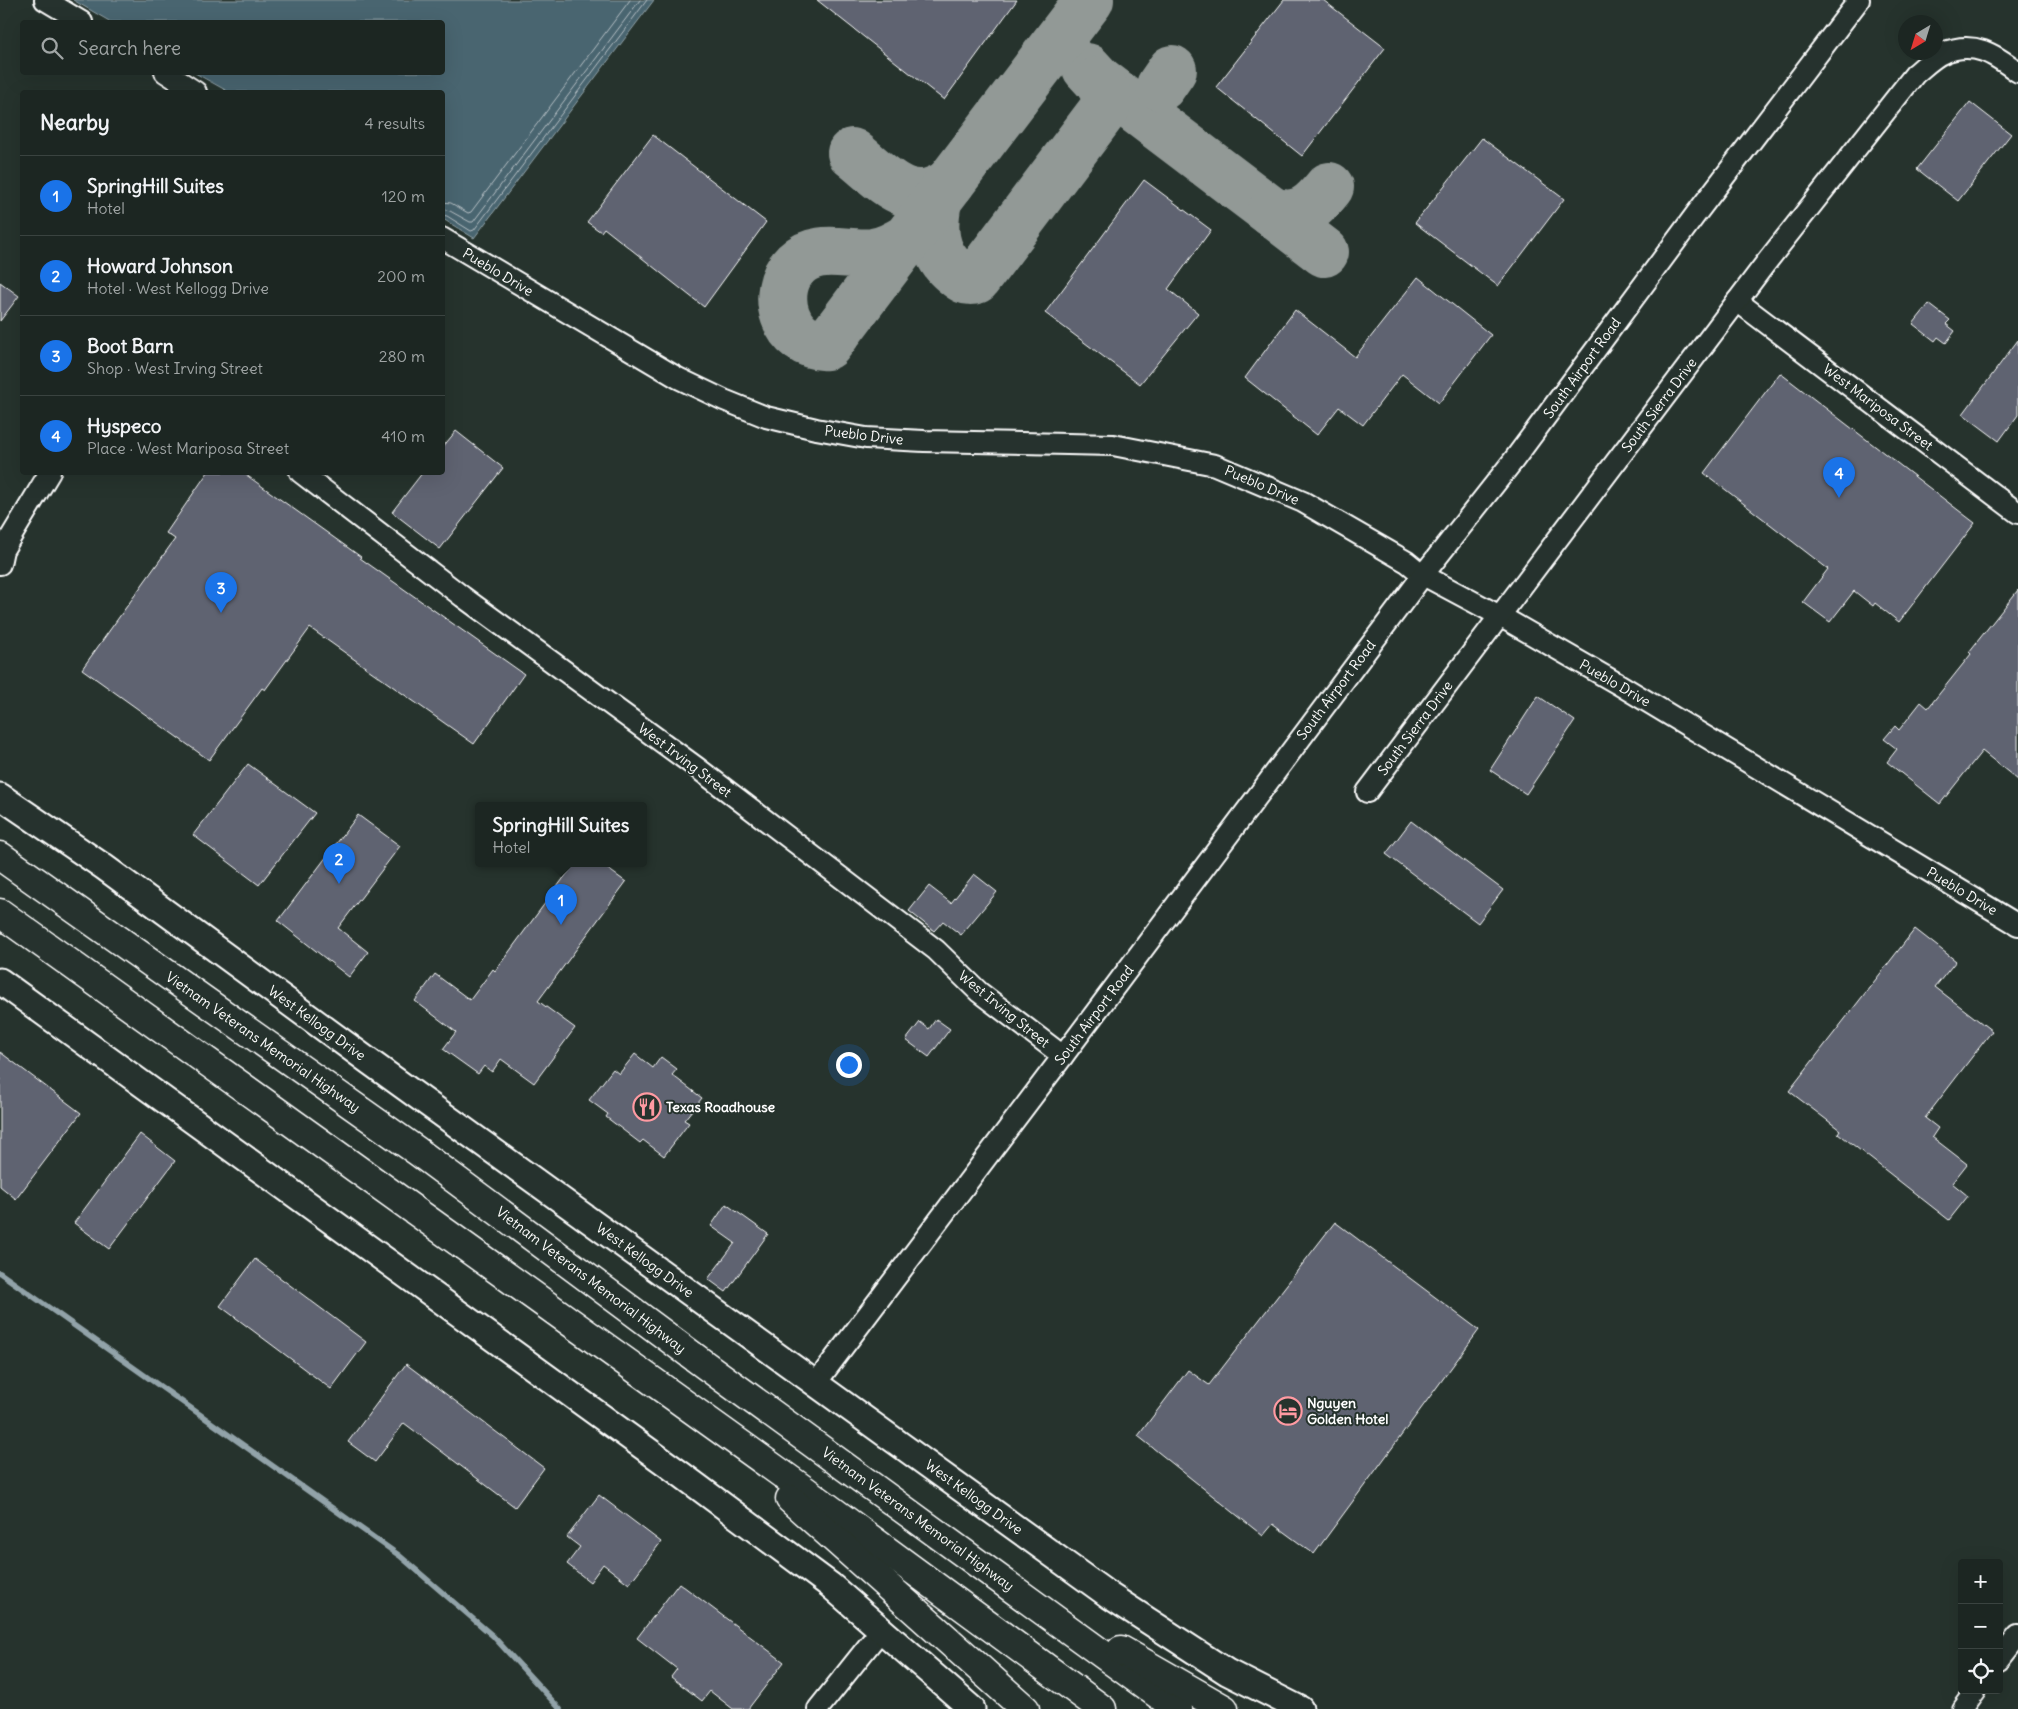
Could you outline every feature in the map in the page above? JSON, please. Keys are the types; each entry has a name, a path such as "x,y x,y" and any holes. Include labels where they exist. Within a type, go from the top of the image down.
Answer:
{"highway":[{"name":"Vietnam Veterans Memorial Highway","path":"0,856 417,1151 713,1370 1178,1709"},
{"path":"0,913 660,1386 1102,1709"},
{"path":"660,1386 846,1548 1025,1709"},
{"path":"1038,1606 1144,1662 1224,1709"}],"main road":[{"name":"West Kellogg Drive","path":"4,800 104,867 385,1073 816,1382 1110,1596 1226,1672 1300,1709"},
{"path":"0,981 682,1475 830,1585 972,1709"}],"street":[{"path":"45,0 79,20"},
{"name":"South Airport Road","path":"816,1382 1423,575 1513,461 1696,214 1859,0"},
{"name":"South Sierra Drive","path":"1367,792 1737,301 1915,74 1942,53 1973,47 1998,58 2018,72"},
{"path":"169,75 193,90"},
{"name":"Pueblo Drive","path":"445,240 678,378 724,400 766,416 816,429 866,438 924,442 1113,445 1215,464 1303,502 1407,562 1423,575 1500,616 1620,685 2018,925"},
{"name":"West Mariposa Street","path":"1737,301 2018,513"},
{"path":"1,556 48,475"},
{"name":"West Irving Street","path":"304,475 464,597 696,767 936,950 979,992 1063,1056"},
{"path":"818,1709 881,1630"},
{"path":"2003,1655 2018,1636"},
{"path":"1962,1709 1973,1694"}],"water":[{"path":"73,0 654,0 474,238 445,220 445,90 225,90 199,75 445,75 445,20 108,20"}],"building":[{"path":"817,0 1017,0 944,100"},
{"path":"1284,0 1323,0 1385,48 1302,156 1216,87"},
{"path":"1970,102 2011,134 1958,201 1917,169"},
{"path":"653,135 766,222 704,307 604,228 601,232 587,222"},
{"path":"1482,138 1564,199 1498,286 1415,223"},
{"path":"1144,180 1211,230 1168,289 1198,313 1140,384 1045,313"},
{"path":"1418,277 1491,335 1439,403 1402,374 1363,425 1339,407 1317,435 1245,378 1295,310 1355,357"},
{"path":"0,282 19,296 0,321"},
{"path":"1929,304 1950,320 1946,324 1955,331 1946,343 1938,337 1935,341 1913,324"},
{"path":"2018,340 2018,415 1999,441 1963,414"},
{"path":"1780,373 1975,523 1899,622 1875,603 1873,606 1854,591 1830,622 1803,602 1828,569 1704,473"},
{"path":"456,431 503,468 440,549 392,512 421,475 445,475 445,444"},
{"path":"206,475 246,475 524,674 474,744 310,628 265,690 262,688 209,760 82,669 175,539 166,533"},
{"path":"2018,590 2018,780 1982,751 1940,804 1887,762 1897,749 1884,739 1895,726 1899,730 1921,702 1928,708"},
{"path":"1538,696 1575,721 1526,794 1490,770"},
{"path":"248,764 315,813 259,885 193,835"},
{"path":"358,815 400,846 338,928 368,952 349,977 278,921"},
{"path":"1411,821 1503,890 1478,923 1386,854"},
{"path":"572,867 605,867 626,882 538,1001 575,1028 534,1083 501,1059 492,1072 484,1066 478,1074 443,1049 456,1032 415,1001 435,974 470,1000 493,969 495,971"},
{"path":"974,874 997,892 961,935 943,921 934,931 909,911 929,886 951,903"},
{"path":"1915,929 1956,961 1935,987 1992,1031 1925,1118 1938,1128 1932,1137 1967,1164 1952,1183 1968,1196 1949,1220 1838,1133 1840,1130 1789,1091"},
{"path":"936,1019 950,1029 929,1057 906,1040 920,1022 929,1029"},
{"path":"0,1052 81,1113 16,1199 0,1186"},
{"name":"Texas Roadhouse","path":"635,1054 653,1068 661,1057 677,1069 672,1075 702,1098 684,1120 689,1123 664,1156 643,1140 640,1143 606,1117 608,1114 589,1100 613,1069 619,1074"},
{"path":"140,1134 175,1161 109,1249 74,1223"},
{"path":"726,1204 768,1234 726,1292 708,1279 735,1243 711,1226"},
{"name":"Nguyen Golden Hotel","path":"1335,1222 1479,1330 1314,1554 1273,1524 1263,1536 1138,1436 1188,1370 1209,1385"},
{"path":"255,1259 366,1342 331,1389 220,1306"},
{"path":"406,1364 544,1468 515,1507 404,1423 375,1462 348,1442"},
{"path":"599,1495 661,1542 629,1584 603,1564 590,1582 567,1564 580,1547 567,1537"},
{"path":"679,1583 784,1662 748,1709 733,1709 710,1691 702,1701 671,1677 677,1669 637,1638"}],"waterway":[{"path":"0,1273 400,1556 493,1636 560,1709"}],"taxiway":[{"path":"908,238 827,345 812,343 800,337 791,328 785,316 782,302 783,288 788,275 796,264 804,258 823,252 878,252 908,238 1089,0"},
{"path":"1087,68 1099,81 1272,212"},
{"path":"1161,86 1172,70"},
{"path":"937,201 934,230 942,257 947,265 962,278 967,280 976,279 1105,108 1106,94 1099,81"},
{"path":"852,153 886,181 909,193 922,194 935,191 950,183"},
{"path":"1324,252 1272,212 1290,214 1305,210 1317,201 1329,187"}],"place":[{"name":"Hyspeco","path":"1839,498"},
{"name":"Boot Barn","path":"221,613"},
{"name":"Howard Johnson","path":"339,884"},
{"name":"SpringHill Suites","path":"561,925"},
{"name":"Texas Roadhouse","path":"647,1107"},
{"name":"Nguyen Golden Hotel","path":"1288,1411"}]}
